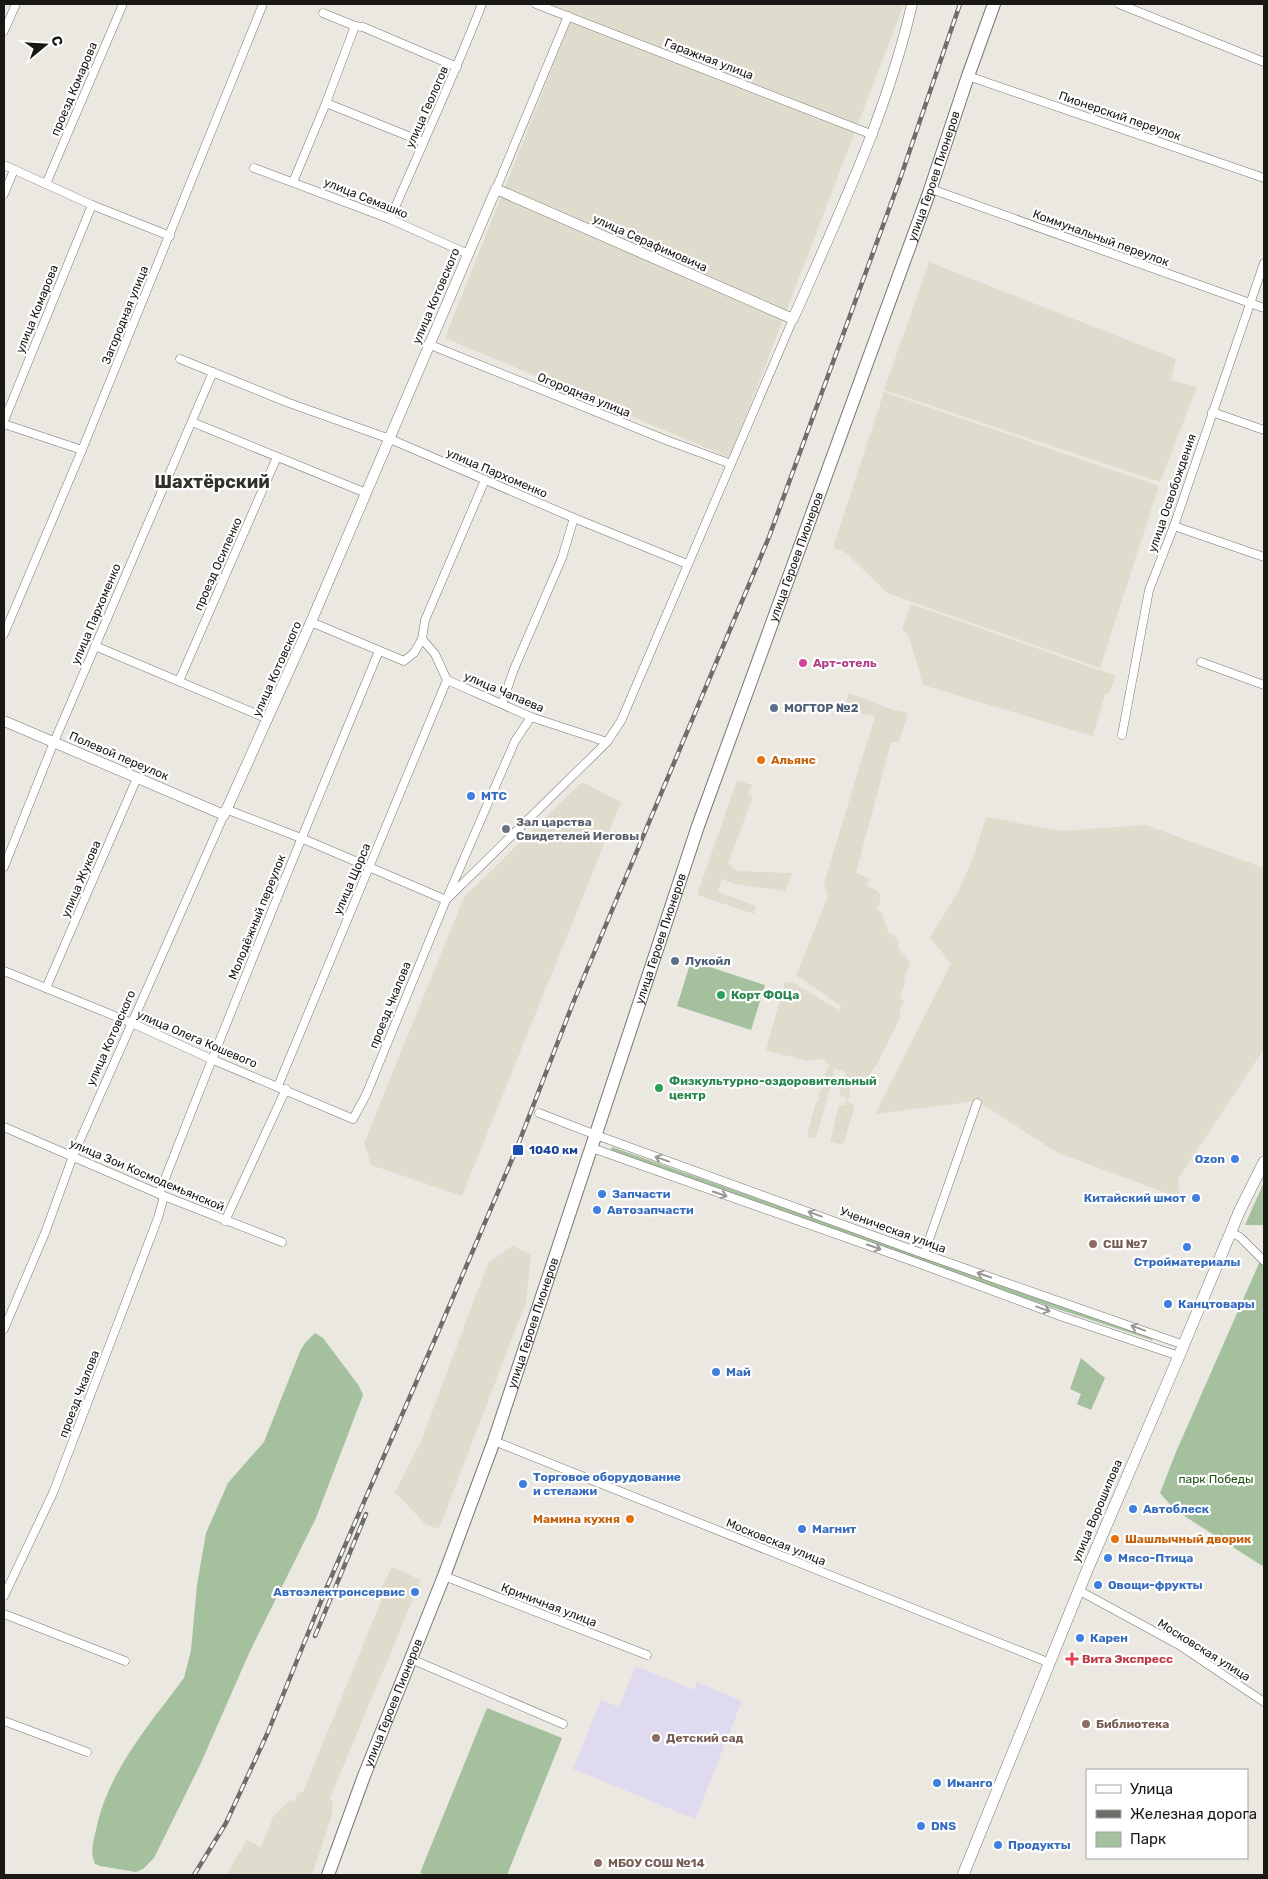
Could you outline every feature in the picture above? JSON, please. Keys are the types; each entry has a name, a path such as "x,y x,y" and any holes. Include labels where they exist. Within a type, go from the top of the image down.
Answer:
{"main road":[{"name":"улица Героев Пионеров","path":"328,1875 364,1776 412,1659 494,1441 698,826 931,189 994,4"},
{"name":"улица Ворошилова","path":"963,1875 1078,1590 1184,1345 1230,1232 1250,1186 1264,1162"}],"street":[{"path":"4,31 16,4"},
{"name":"проезд Комарова","path":"46,184 123,4"},
{"name":"Загородная улица","path":"4,634 170,236 263,4"},
{"name":"улица Геологов","path":"390,219 457,67 482,4"},
{"name":"Гаражная улица","path":"536,4 873,135"},
{"path":"607,742 622,721 635,693 687,564 732,464 873,135 898,58 912,4"},
{"path":"1119,4 1264,62"},
{"path":"323,13 355,26 363,27 457,67"},
{"name":"улица Котовского","path":"4,1329 45,1233 73,1156 268,719 390,439 428,344 496,189 568,16"},
{"path":"293,182 355,26"},
{"name":"Пионерский переулок","path":"968,76 1264,178"},
{"path":"326,103 424,142"},
{"path":"4,165 92,205 170,236"},
{"name":"улица Семашко","path":"254,168 390,219 468,254"},
{"path":"4,194 14,170"},
{"name":"улица Серафимовича","path":"496,189 793,319"},
{"name":"Коммунальный переулок","path":"931,189 1264,308"},
{"name":"улица Комарова","path":"4,422 92,205"},
{"name":"улица Освобождения","path":"1122,735 1149,590 1174,526 1264,263"},
{"name":"Огородная улица","path":"428,344 666,440 732,464"},
{"name":"улица Пархоменко","path":"180,359 289,403 390,439 687,564"},
{"name":"улица Пархоменко","path":"4,867 54,742 213,372"},
{"path":"1212,412 1264,430"},
{"path":"4,422 82,450"},
{"path":"192,422 366,493"},
{"name":"проезд Осипенко","path":"179,681 278,457"},
{"path":"310,622 404,661 414,653 422,639 425,620 485,480"},
{"path":"502,704 514,669 562,558 574,518"},
{"path":"1174,526 1264,557"},
{"name":"улица Чапаева","path":"422,639 434,654 447,680 531,717 607,742"},
{"path":"95,646 268,719"},
{"name":"Молодёжный переулок","path":"162,1195 211,1059 379,651"},
{"path":"1201,662 1264,685"},
{"name":"улица Щорса","path":"278,1086 447,680"},
{"name":"проезд Чкалова","path":"354,1119 366,1095 446,900 515,741 531,717"},
{"name":"Полевой переулок","path":"4,721 137,778 301,838 446,900"},
{"name":"проезд Чкалова","path":"446,900 607,742"},
{"name":"улица Жукова","path":"46,988 137,778"},
{"name":"улица Олега Кошевого","path":"4,971 132,1023 211,1059 354,1119"},
{"path":"225,1221 286,1089"},
{"path":"924,1254 977,1103"},
{"name":"Ученическая улица","path":"539,1113 596,1136 924,1254 1184,1345"},
{"name":"улица Зои Космодемьянской","path":"4,1127 162,1195 282,1242"},
{"name":"Ученическая улица","path":"592,1148 915,1262 1063,1317 1179,1356"},
{"name":"проезд Чкалова","path":"4,1596 53,1494 158,1218 162,1195"},
{"path":"1230,1232 1240,1237 1264,1260"},
{"name":"Московская улица","path":"494,1441 1050,1663"},
{"name":"Криничная улица","path":"444,1576 647,1655"},
{"name":"Московская улица","path":"1078,1590 1179,1645 1264,1702"},
{"path":"4,1614 125,1661"},
{"path":"412,1659 563,1724"},
{"path":"4,1721 87,1752"}],"shaded area":[{"path":"526,4 904,4 730,458 445,338 570,23"},
{"path":"929,262 1176,359 1171,380 1197,387 1160,482 884,390"},
{"path":"884,392 1159,486 1100,668 887,593 846,553 833,547"},
{"path":"911,604 1116,676 1109,694 1105,694 1093,736 923,685 909,637 902,629"},
{"path":"849,693 893,710 908,713 899,742 891,742 856,873 869,878 867,886 878,891 881,897 877,909 882,913 888,932 898,939 899,949 910,962 905,975 904,988 899,998 904,1001 899,1013 901,1016 876,1066 860,1086 851,1084 848,1102 855,1105 843,1145 830,1142 839,1105 845,1105 847,1098 839,1095 846,1072 833,1068 834,1074 816,1137 814,1138 807,1136 816,1102 819,1101 819,1092 821,1091 823,1079 829,1066 824,1059 806,1061 766,1050 785,982 792,982 837,1009 838,1012 841,1006 796,975 828,896 824,883 875,716 843,711"},
{"path":"737,780 752,785 748,795 753,796 728,864 738,871 792,873 786,891 734,884 722,879 718,892 756,906 754,914 697,895"},
{"path":"582,782 621,802 462,1196 371,1165 364,1143 464,897"},
{"path":"986,817 1060,831 1146,825 1264,868 1264,1049 1178,1179 1180,1198 1058,1153 977,1101 875,1114 951,964 930,937 958,892 974,855"},
{"path":"512,1246 531,1254 526,1302 439,1529 425,1524 395,1492 421,1441 488,1263"},
{"path":"392,1567 421,1580 330,1798 333,1803 331,1818 312,1875 226,1875 247,1840 261,1847 273,1817 290,1800 295,1801 297,1793 303,1792 383,1596 379,1592"},
{"name":"Детский сад","path":"636,1666 694,1690 697,1682 742,1701 695,1819 573,1769 601,1700 619,1707"}],"green space":[{"name":"Корт ФОЦа","path":"691,961 765,985 751,1030 677,1006"},
{"path":"612,1147 1153,1338 1152,1340 915,1262 611,1150"},
{"path":"1264,1182 1264,1225 1245,1225"},
{"name":"парк Победы","path":"1260,1261 1264,1265 1264,1567 1175,1510 1160,1493 1176,1452"},
{"path":"315,1333 323,1338 359,1386 363,1395 316,1518 250,1651 200,1765 154,1858 143,1869 136,1872 95,1864 92,1851 93,1843 102,1808 110,1788 131,1750 184,1678 191,1650 197,1585 206,1533 228,1483 264,1442 301,1349"},
{"path":"1081,1358 1105,1378 1091,1410 1077,1404 1081,1394 1070,1389"},
{"path":"487,1708 562,1738 507,1875 426,1875 420,1873"}],"railway":[{"path":"194,1875 226,1823 268,1732 326,1589 516,1150 573,1003 769,537 900,179 960,4"},
{"path":"315,1636 366,1514"}],"place":[{"name":"Арт-отель","path":"803,663"},
{"name":"МОГТОР №2","path":"774,708"},
{"name":"Альянс","path":"761,760"},
{"name":"МТС","path":"471,796"},
{"name":"Зал царства Свидетелей Иеговы","path":"506,829"},
{"name":"Лукойл","path":"675,961"},
{"name":"Корт ФОЦа","path":"721,995"},
{"name":"Физкультурно-оздоровительный центр","path":"659,1088"},
{"name":"1040 км","path":"518,1150"},
{"name":"Ozon","path":"1235,1159"},
{"name":"Запчасти","path":"602,1194"},
{"name":"Китайский шмот","path":"1196,1198"},
{"name":"Автозапчасти","path":"597,1210"},
{"name":"СШ №7","path":"1093,1244"},
{"name":"Стройматериалы","path":"1187,1247"},
{"name":"Канцтовары","path":"1168,1304"},
{"name":"Май","path":"716,1372"},
{"name":"Торговое оборудование и стелажи","path":"523,1484"},
{"name":"Автоблеск","path":"1133,1509"},
{"name":"Мамина кухня","path":"630,1519"},
{"name":"Магнит","path":"802,1529"},
{"name":"Шашлычный дворик","path":"1115,1539"},
{"name":"Мясо-Птица","path":"1108,1558"},
{"name":"Овощи-фрукты","path":"1098,1585"},
{"name":"Автоэлектронсервис","path":"415,1592"},
{"name":"Карен","path":"1080,1638"},
{"name":"Вита Экспресс","path":"1072,1659"},
{"name":"Библиотека","path":"1086,1724"},
{"name":"Детский сад","path":"656,1738"},
{"name":"Иманго","path":"937,1783"},
{"name":"DNS","path":"921,1826"},
{"name":"Продукты","path":"998,1845"},
{"name":"МБОУ СОШ №14","path":"598,1863"}],"district":[{"name":"Шахтёрский","path":"212,482"}]}
